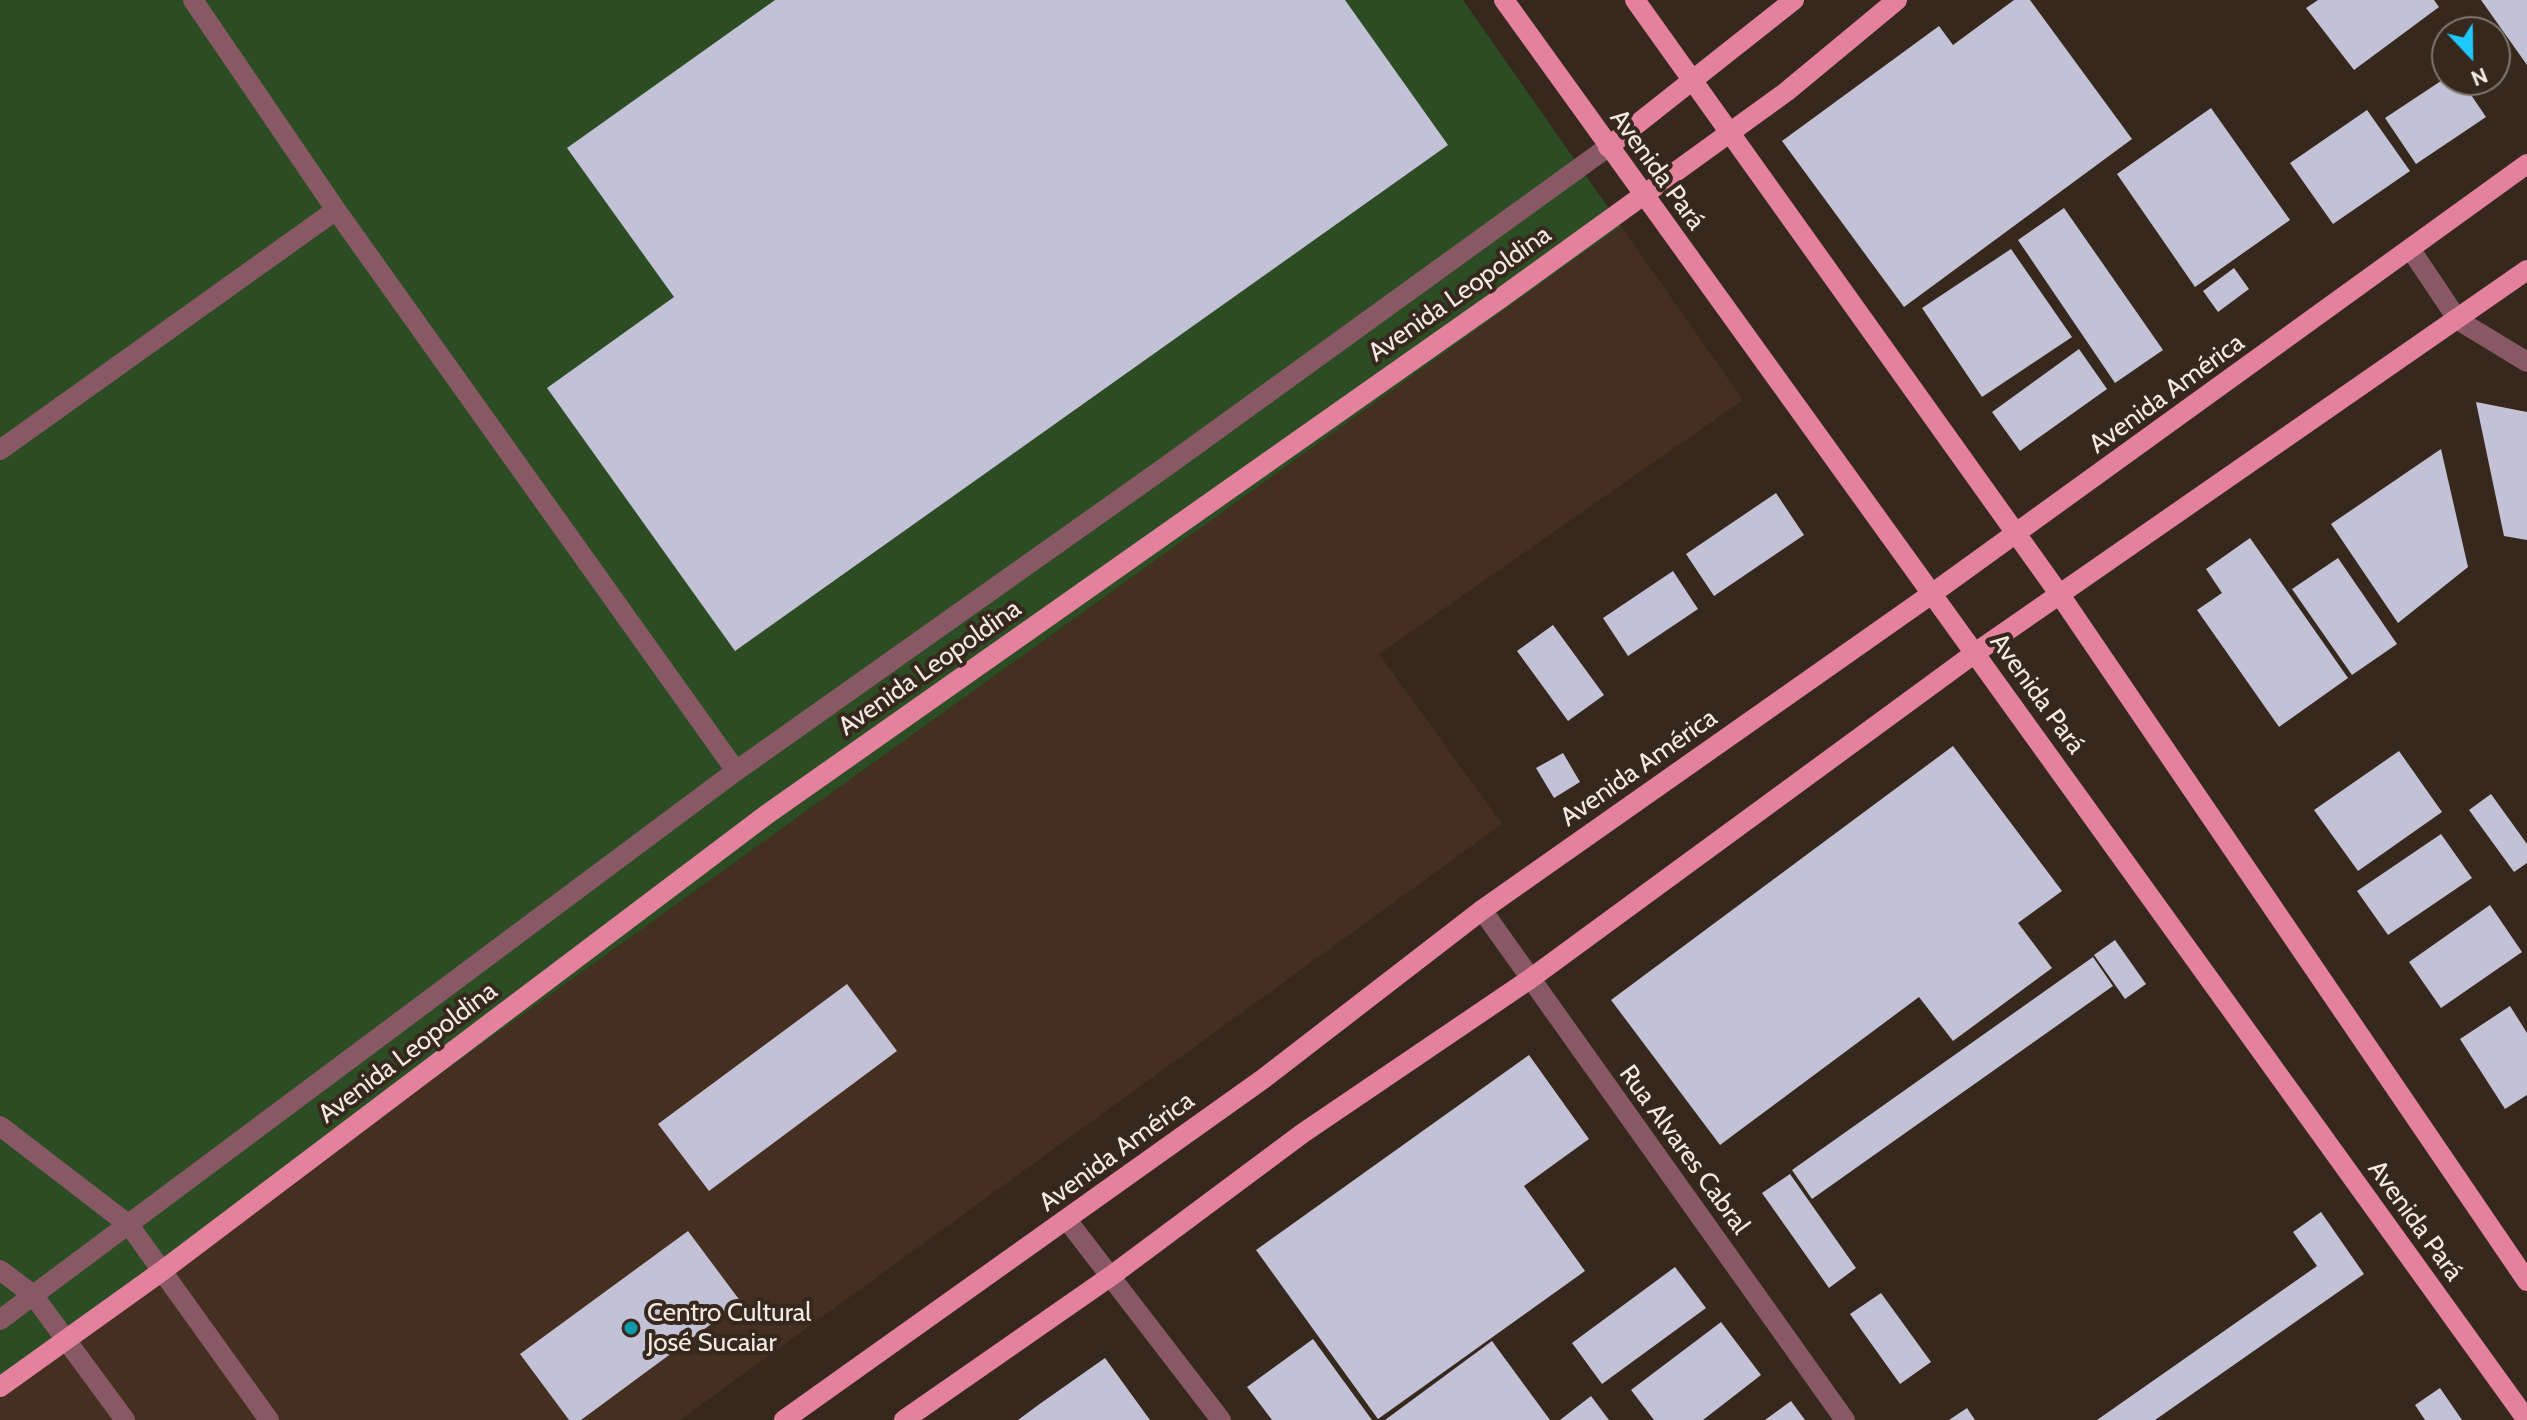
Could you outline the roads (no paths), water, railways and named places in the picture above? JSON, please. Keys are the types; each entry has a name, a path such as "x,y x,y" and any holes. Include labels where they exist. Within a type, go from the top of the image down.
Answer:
{"main road":[{"name":"Avenida Pará","path":"1504,0 2527,1420"},
{"path":"1635,0 2060,595 2527,1281"},
{"path":"1608,147 1691,78 1794,0"},
{"name":"Avenida Leopoldina","path":"0,1387 162,1271 766,815 1644,196 1786,92 1897,0"},
{"name":"Avenida América","path":"784,1420 1263,1079 1482,910 2016,534 2527,164"},
{"path":"904,1420 1111,1276 1303,1133 1530,979 1975,653 2527,270"}],"street":[{"path":"193,0 336,210 736,771"},
{"path":"0,1320 736,771 1164,468 1608,147"},
{"path":"0,450 336,210"},
{"path":"2411,250 2458,320 2527,362"},
{"name":"Rua Alvares Cabral","path":"1482,910 1845,1420"},
{"path":"0,1126 129,1225 269,1420"},
{"path":"1067,1220 1221,1420"},
{"path":"0,1270 33,1295 125,1420"}],"place":[{"name":"Centro Cultural José Sucaiar","path":"631,1328"}]}
